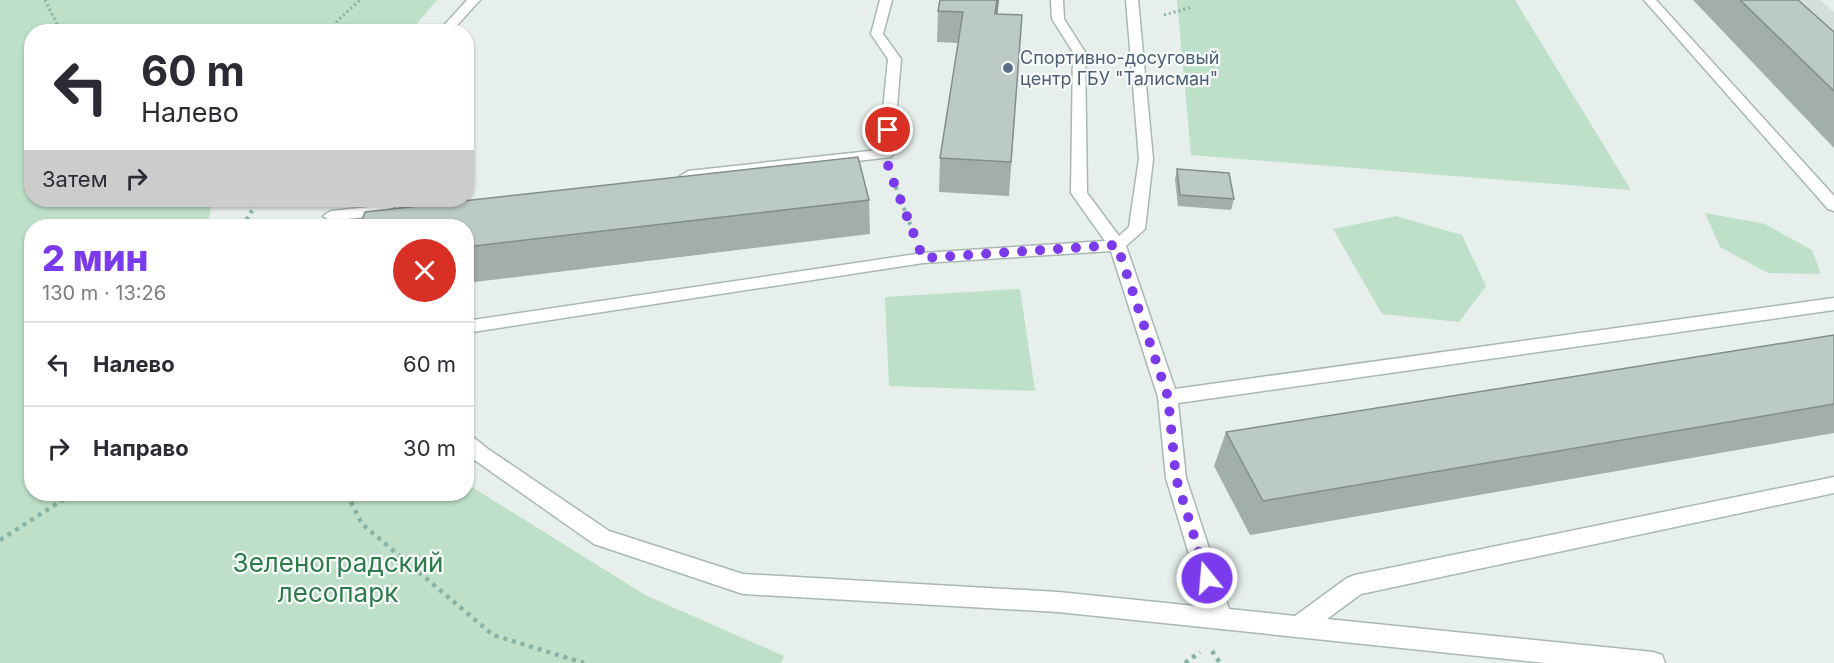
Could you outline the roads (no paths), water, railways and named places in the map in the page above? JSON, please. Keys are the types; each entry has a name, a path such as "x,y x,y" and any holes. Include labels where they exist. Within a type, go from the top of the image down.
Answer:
{"street":[{"path":"452,24 474,0"},
{"path":"674,178 886,154 895,59 877,33 886,0"},
{"path":"1057,0 1058,19 1079,52 1079,193 1117,245 1168,397 1176,478 1220,618"},
{"path":"474,326 923,258 1117,245 1137,229 1146,159 1132,0"},
{"path":"1650,0 1834,206"},
{"path":"341,219 402,208"},
{"path":"1168,397 1834,304"},
{"path":"474,449 602,538 743,584 1058,602 1653,663"},
{"path":"1300,626 1355,585 1834,485"}],"place":[{"name":"Спортивно-досуговый центр ГБУ \"Талисман\"","path":"1008,68"}],"park label":[{"name":"Зеленоградский лесопарк","path":"338,578"}]}
